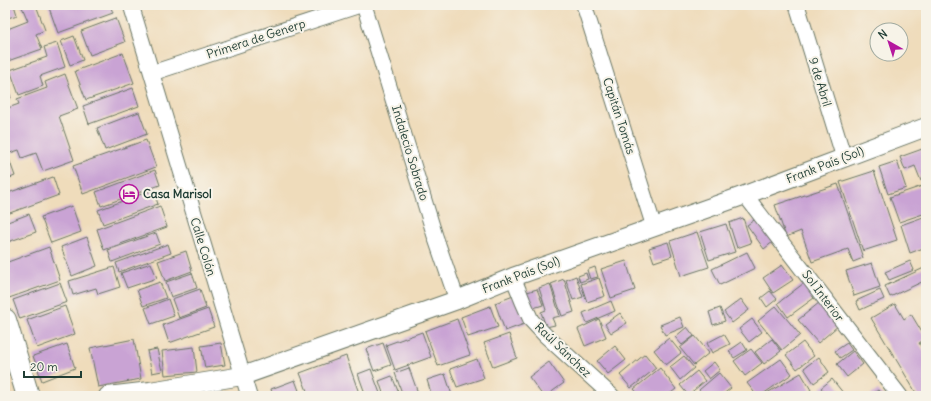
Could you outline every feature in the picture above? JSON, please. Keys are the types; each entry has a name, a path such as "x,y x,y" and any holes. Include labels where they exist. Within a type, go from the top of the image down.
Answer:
{"main road":[{"path":"5,320 28,396"}],"street":[{"name":"Calle Colón","path":"131,5 248,396"},
{"name":"Primera de Generp","path":"152,73 360,5"},
{"name":"Indalecio Sobrado","path":"364,5 435,236 457,300"},
{"name":"Capitán Tomás","path":"584,5 654,227"},
{"name":"9 de Abril","path":"797,5 844,158"},
{"name":"Frank País (Sol)","path":"108,396 150,391 242,376 457,300 513,277 745,195 926,127"},
{"name":"Sol Interior","path":"745,195 900,396"},
{"name":"Raúl Sánchez","path":"513,277 522,302 531,320 612,396"}],"building":[{"path":"5,5 14,5 17,15 5,19"},
{"path":"20,5 36,5 45,30 36,34 42,49 5,62 5,30 28,21"},
{"path":"48,5 110,5 113,13 58,33"},
{"path":"116,18 125,42 90,55 81,31"},
{"path":"74,36 83,60 70,65 61,41"},
{"path":"57,43 65,67 40,76 43,86 19,95 10,70 47,57 44,47"},
{"path":"123,53 134,83 86,100 75,71"},
{"path":"65,74 78,109 59,116 74,160 43,171 36,153 22,158 19,150 7,154 15,176 5,180 5,126 9,124 5,109 19,104 17,99 47,88 45,82"},
{"path":"5,81 11,98 5,100"},
{"path":"133,88 139,106 89,124 83,106"},
{"path":"139,112 147,134 105,150 97,128"},
{"path":"146,140 156,167 83,194 73,166"},
{"path":"925,148 926,179 921,181 915,166 905,170 900,157"},
{"path":"897,161 906,188 888,194 879,167"},
{"path":"155,170 160,185 101,206 96,192"},
{"path":"874,171 897,240 863,251 840,182"},
{"path":"53,177 59,195 7,214 5,208 5,194"},
{"path":"838,184 863,258 853,262 848,249 812,262 801,231 786,237 775,205"},
{"path":"922,186 926,197 926,213 899,222 890,197"},
{"path":"153,190 158,204 103,224 98,210"},
{"path":"72,206 81,232 51,243 41,217"},
{"path":"160,206 167,227 104,250 97,229"},
{"path":"29,214 36,232 5,243 5,223"},
{"path":"926,216 926,247 910,253 901,225"},
{"path":"743,218 751,243 737,248 729,223"},
{"path":"757,218 774,241 764,249 747,225"},
{"path":"726,224 735,252 709,260 700,232"},
{"path":"697,232 709,267 681,276 670,241"},
{"path":"156,233 160,244 112,262 108,250"},
{"path":"87,237 97,266 72,276 61,247"},
{"path":"668,242 672,256 654,262 649,248"},
{"path":"168,244 171,253 119,272 116,263"},
{"path":"49,247 60,280 9,298 5,287 5,263"},
{"path":"186,251 192,271 165,281 158,261"},
{"path":"747,252 755,268 720,285 712,269"},
{"path":"626,261 635,290 611,298 601,269"},
{"path":"910,261 914,270 889,280 885,272"},
{"path":"151,263 157,278 127,288 121,273"},
{"path":"872,263 880,287 854,296 846,271"},
{"path":"782,265 793,280 773,293 763,278"},
{"path":"114,267 120,287 98,294 96,288 73,295 69,281"},
{"path":"595,267 598,277 590,279 587,270"},
{"path":"924,268 926,272 926,280 890,297 885,286"},
{"path":"192,273 197,288 171,297 166,282"},
{"path":"586,273 588,279 580,282 578,276"},
{"path":"576,276 583,297 573,300 566,280"},
{"path":"599,278 605,296 587,302 581,284"},
{"path":"564,279 574,312 562,316 551,284"},
{"path":"160,282 166,298 143,306 137,290"},
{"path":"60,283 67,302 20,319 13,300"},
{"path":"804,283 814,298 788,317 778,303"},
{"path":"550,284 560,316 552,318 555,325 546,327 541,312 546,310 539,288"},
{"path":"200,289 206,308 179,318 172,299"},
{"path":"537,289 543,305 530,309 524,293"},
{"path":"880,290 884,299 860,310 856,301"},
{"path":"770,291 777,299 767,307 761,298"},
{"path":"516,295 527,323 505,331 495,303"},
{"path":"168,299 174,316 151,324 145,308"},
{"path":"741,299 749,310 732,323 724,312"},
{"path":"611,301 615,311 587,323 583,313"},
{"path":"820,302 839,325 818,343 798,320"},
{"path":"895,304 904,319 911,314 926,339 919,343 926,354 926,396 918,396 871,318"},
{"path":"65,306 75,334 37,348 27,320"},
{"path":"490,306 498,327 468,337 461,317"},
{"path":"776,306 800,335 782,350 758,321"},
{"path":"720,308 725,321 713,325 709,312"},
{"path":"208,309 214,327 169,343 163,325"},
{"path":"620,313 627,323 611,333 605,324"},
{"path":"680,317 684,327 665,335 660,325"},
{"path":"457,319 470,355 438,366 425,331"},
{"path":"599,319 606,337 585,346 578,329"},
{"path":"752,319 762,332 749,342 739,329"},
{"path":"687,327 694,336 682,345 675,337"},
{"path":"422,332 431,357 395,370 386,345"},
{"path":"509,334 517,358 493,367 484,343"},
{"path":"724,334 730,344 712,353 707,343"},
{"path":"695,336 709,353 694,365 680,348"},
{"path":"669,338 681,353 666,365 654,350"},
{"path":"134,339 141,379 98,387 90,348"},
{"path":"772,339 781,351 764,364 755,352"},
{"path":"742,342 747,350 734,358 729,351"},
{"path":"803,342 814,356 797,369 786,355"},
{"path":"221,343 225,365 205,368 201,346"},
{"path":"383,343 391,365 374,371 366,349"},
{"path":"847,343 852,350 840,358 835,351"},
{"path":"67,344 75,368 42,381 33,356"},
{"path":"615,346 626,360 608,374 597,361"},
{"path":"194,347 197,372 165,375 162,351"},
{"path":"157,349 162,371 152,373 147,351"},
{"path":"751,349 762,363 745,376 734,361"},
{"path":"853,351 863,364 847,377 837,364"},
{"path":"645,354 656,368 631,388 620,375"},
{"path":"346,356 360,396 309,396 300,373"},
{"path":"684,356 694,368 680,380 670,367"},
{"path":"819,357 829,372 814,383 804,368"},
{"path":"477,359 484,378 457,387 450,369"},
{"path":"781,359 792,374 760,396 757,396 747,383"},
{"path":"549,362 564,383 546,396 543,396 529,377"},
{"path":"714,362 720,370 709,379 703,371"},
{"path":"409,368 419,396 403,396 395,373"},
{"path":"660,368 676,389 667,396 640,396 634,389"},
{"path":"371,369 381,396 366,396 358,374"},
{"path":"697,371 705,381 688,395 680,385"},
{"path":"719,373 731,388 721,396 703,396 699,390"},
{"path":"801,373 811,390 801,396 762,396"},
{"path":"445,374 452,395 432,396 427,380"},
{"path":"392,376 400,396 384,396 379,381"},
{"path":"832,379 844,394 841,396 827,396 821,388"},
{"path":"295,380 301,396 273,396 271,389"},
{"path":"878,390 883,396 870,396"}],"place":[{"name":"Casa Marisol","path":"129,194"}]}
